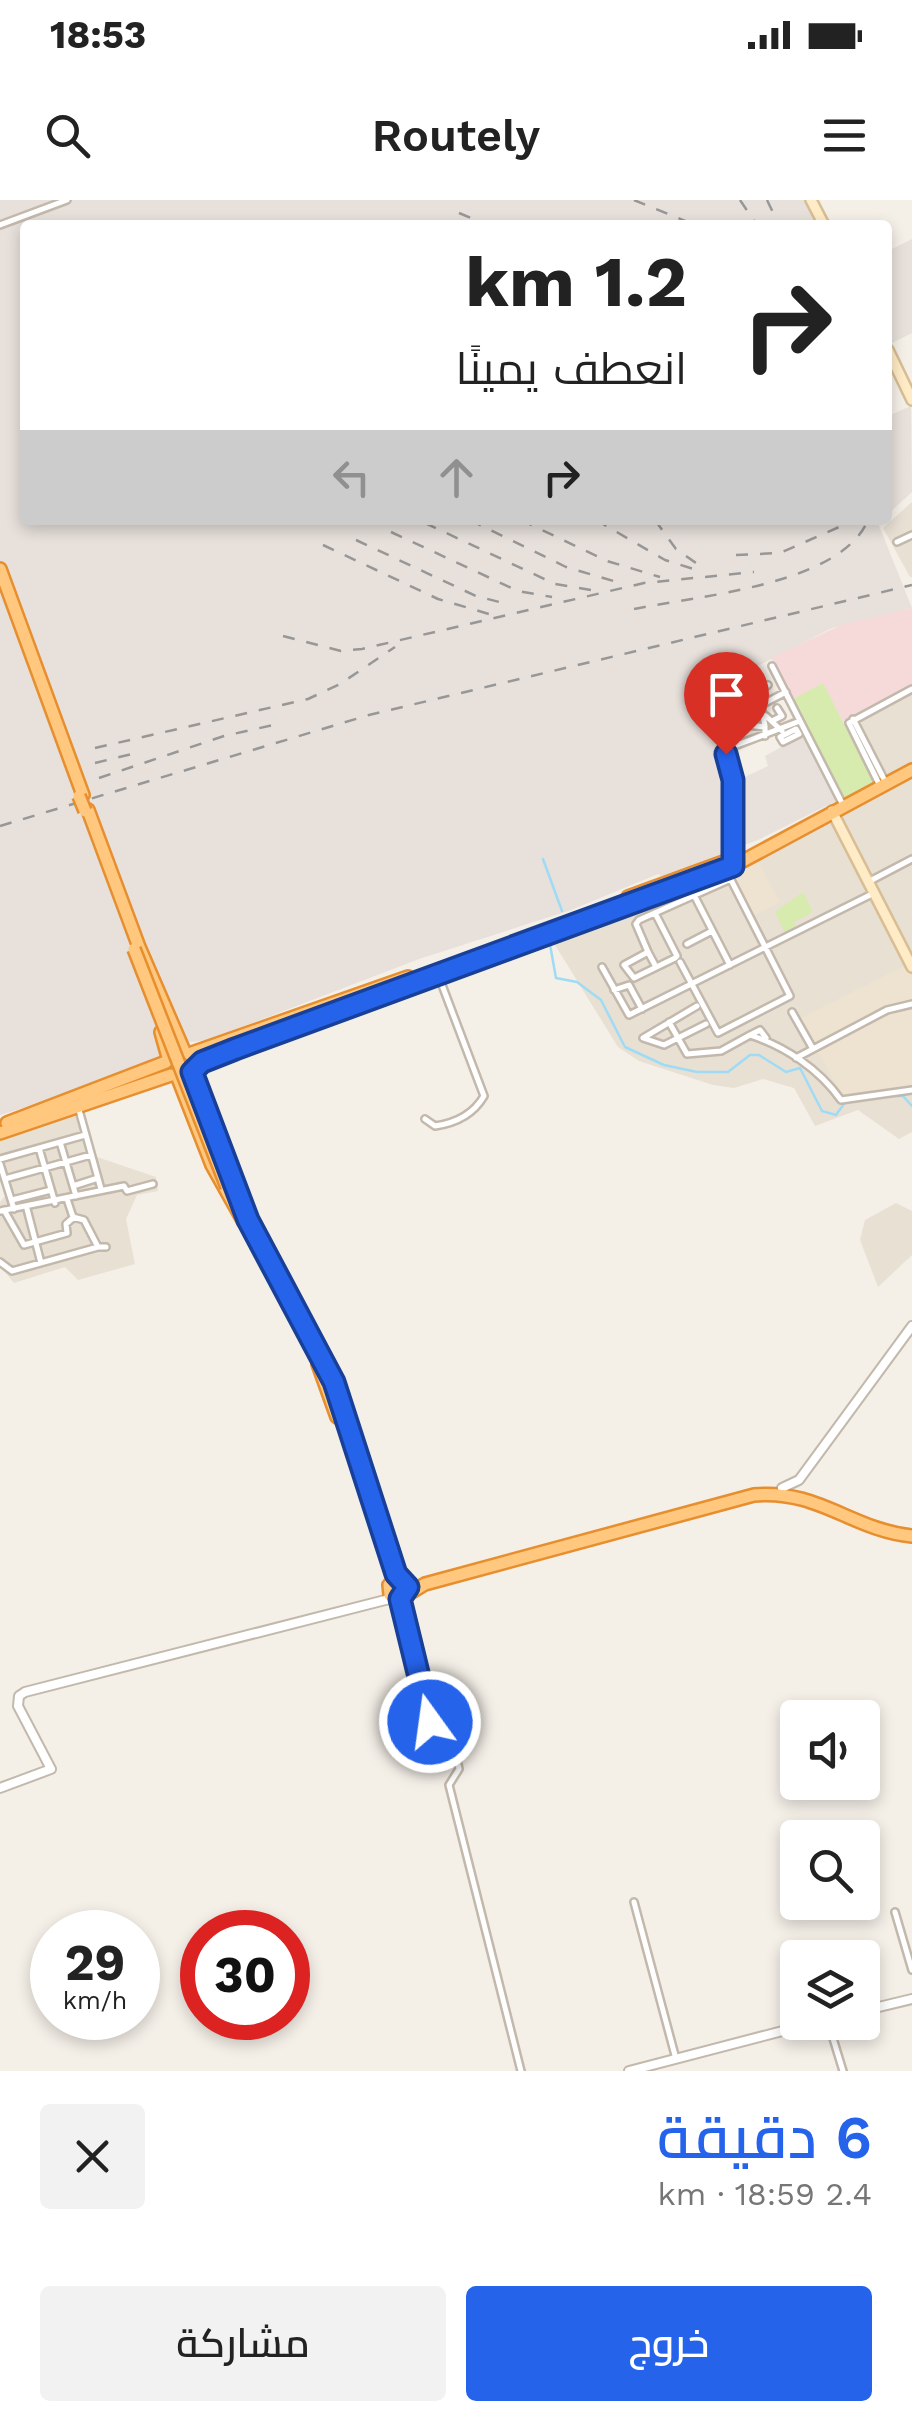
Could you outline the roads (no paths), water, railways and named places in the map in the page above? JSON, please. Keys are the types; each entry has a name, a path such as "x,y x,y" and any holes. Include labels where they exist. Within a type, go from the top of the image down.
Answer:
{"highway":[{"path":"0,569 136,948 246,1221"},
{"path":"0,582 81,796"},
{"path":"0,1126 171,1068 192,1071 235,1049 691,885 912,770"},
{"path":"0,1133 171,1068 186,1052 691,885"},
{"path":"136,948 186,1052 246,1221"},
{"path":"136,948 171,1068 212,1164 334,1382 398,1588"},
{"path":"398,1588 723,1494 782,1488 818,1495 871,1521 912,1534"},
{"path":"398,1588 754,1495 808,1498 865,1524 912,1534"}],"main road":[{"path":"892,358 912,400"},
{"path":"838,808 868,882 912,967"}],"street":[{"path":"0,225 67,200"},
{"path":"897,542 912,535"},
{"path":"772,666 838,808"},
{"path":"739,681 737,744 787,733 800,721"},
{"path":"680,962 717,1032 790,996 730,868 729,682"},
{"path":"759,688 769,718 787,733"},
{"path":"883,784 851,721 912,690"},
{"path":"738,705 765,703 786,692"},
{"path":"769,718 782,716 778,708"},
{"path":"751,716 751,726"},
{"path":"764,736 769,718"},
{"path":"738,724 766,726"},
{"path":"868,882 912,859"},
{"path":"656,968 637,922 691,885 730,965"},
{"path":"602,967 626,1015 874,893"},
{"path":"648,952 624,967 631,978 676,956 655,912"},
{"path":"687,944 712,931"},
{"path":"425,1119 435,1126 446,1124 474,1111 484,1096 438,974"},
{"path":"614,990 629,985 642,1009"},
{"path":"796,1058 887,1010 912,1004"},
{"path":"697,1006 643,1038 661,1046 706,1024"},
{"path":"792,1012 813,1049"},
{"path":"668,1022 687,1054 721,1051 760,1030 767,1041 796,1058 841,1100 912,1090"},
{"path":"78,1105 101,1189"},
{"path":"14,1209 0,1162 85,1135"},
{"path":"60,1142 76,1196"},
{"path":"39,1148 54,1203"},
{"path":"5,1179 91,1155"},
{"path":"73,1186 98,1178"},
{"path":"74,1217 66,1224 68,1233 22,1244 2,1210 28,1209 121,1185 128,1191 153,1184"},
{"path":"12,1200 51,1190"},
{"path":"0,1262 12,1271 102,1247 84,1220 74,1217 66,1199"},
{"path":"28,1209 42,1263"},
{"path":"782,1488 799,1480 912,1326"},
{"path":"0,1788 50,1770 18,1706 19,1696 25,1692 370,1602 398,1588 430,1722 450,1734 456,1756 459,1770 449,1784 521,2071"},
{"path":"634,1902 676,2059"},
{"path":"895,1912 912,1970"},
{"path":"880,2007 912,1999"},
{"path":"629,2071 780,2032"},
{"path":"834,2040 843,2071"}],"waterway":[{"path":"543,859 562,911"},
{"path":"549,939 556,978 577,982 601,1000 625,1047 664,1065 697,1072 728,1072 750,1055 759,1055 786,1072 800,1068 822,1111 836,1115 846,1101"},
{"path":"882,1096 903,1096 912,1106"}],"railway":[{"path":"634,200 683,220"},
{"path":"740,200 754,220"},
{"path":"767,200 777,220"},
{"path":"459,213 476,220"},
{"path":"429,525 555,584 591,590"},
{"path":"480,525 566,567 617,582"},
{"path":"531,525 607,561 660,577"},
{"path":"605,525 665,560 703,572"},
{"path":"659,525 676,549 696,563"},
{"path":"736,555 780,553 844,525"},
{"path":"634,609 729,592 799,573 829,560 853,542 865,525"},
{"path":"391,532 518,591 552,597"},
{"path":"356,540 476,596 507,604"},
{"path":"323,545 438,599 489,614"},
{"path":"283,636 341,651 362,649 644,583 754,572"},
{"path":"0,826 369,715 912,585"},
{"path":"95,748 308,699 340,684 395,647"},
{"path":"99,778 224,736 282,723"},
{"path":"95,763 136,753"}]}
